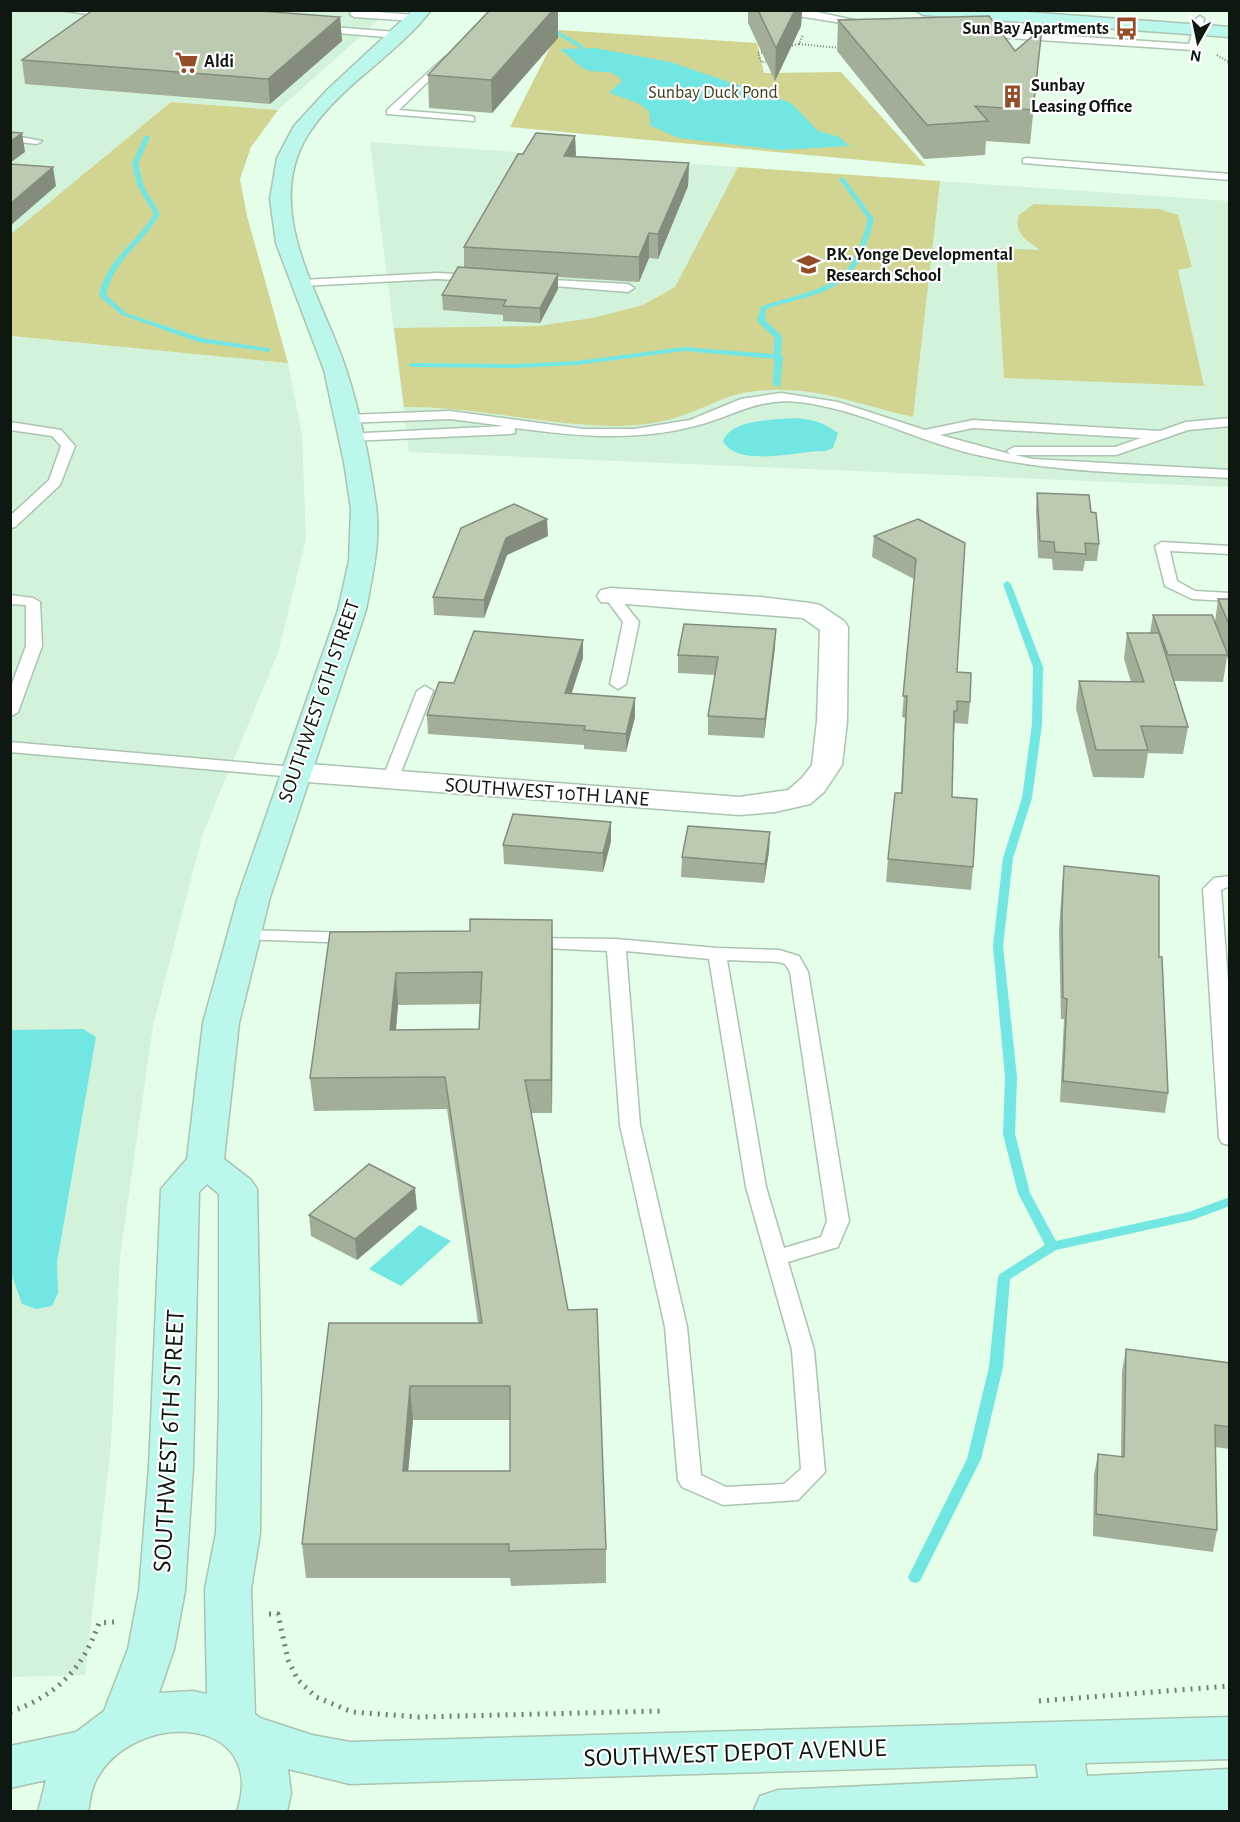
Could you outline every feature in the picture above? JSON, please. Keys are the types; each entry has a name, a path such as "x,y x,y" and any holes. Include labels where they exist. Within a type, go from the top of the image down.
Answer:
{"street":[{"path":"923,10 1198,24 1230,21"},
{"path":"1072,10 1198,24 1230,32"},
{"name":"SOUTHWEST 6TH STREET","path":"106,1737 151,1649 162,1591 171,1467 180,1189 205,1163 221,1023 244,935 295,772 352,610 362,561 363,510 335,370 286,243 280,199 287,158 301,130 314,115 412,21"},
{"name":"SOUTHWEST 10TH LANE","path":"295,772 739,806 799,796 813,785 827,765 832,721 834,627 810,611 760,605 611,596"},
{"path":"205,1163 238,1189 239,1497 238,1533 228,1590 238,1729 259,1752 266,1775 265,1803 262,1812"},
{"name":"SOUTHWEST DEPOT AVENUE","path":"10,1767 106,1737 150,1713 179,1710 206,1713 238,1729 312,1756 350,1763 1230,1738"},
{"path":"63,1812 64,1796 72,1771 106,1737"},
{"path":"1057,1744 1066,1797"},
{"path":"778,1812 1230,1791"}],"lane":[{"path":"64,10 120,15"},
{"path":"358,10 354,14 412,21"},
{"path":"765,10 807,13 879,27"},
{"path":"313,29 412,21"},
{"path":"972,33 1193,47 1198,24"},
{"path":"456,50 391,112 470,118"},
{"path":"10,138 37,141"},
{"path":"1027,161 1230,177"},
{"path":"302,283 437,276 485,278"},
{"path":"521,281 628,288"},
{"path":"348,428 545,429 612,434 655,431 693,423 746,402 781,397 833,405 973,450 1032,463 1230,474"},
{"path":"348,428 450,415 545,429"},
{"path":"973,450 1098,453 1131,447 1201,422 1230,422"},
{"path":"925,435 983,424 1165,435"},
{"path":"10,426 56,433 68,446 55,482 10,525"},
{"path":"1230,550 1162,546 1170,583 1192,595 1230,597"},
{"path":"611,596 631,622 618,684"},
{"path":"10,599 33,602 34,646 10,712"},
{"path":"390,780 425,691"},
{"path":"10,747 295,772"},
{"path":"1229,1138 1212,888 1220,882 1230,881"},
{"path":"244,935 373,939"},
{"path":"512,942 616,945 717,954 779,956 792,960 799,972 838,1221 830,1242 777,1258"},
{"path":"616,945 630,1125 676,1328 690,1480 723,1496 790,1492 813,1472 803,1350 756,1186 717,954"}],"path":[{"path":"799,44 806,28"},
{"path":"789,46 799,44 823,48 846,47"},
{"path":"766,62 761,62 758,53 768,51"},
{"path":"1222,60 1230,58"},
{"path":"278,1614 284,1653 296,1679 316,1698 356,1712 385,1716 666,1711"},
{"path":"10,1712 42,1700 79,1668 93,1646 99,1623 120,1622"},
{"path":"1032,1701 1230,1686"}],"shaded area":[{"path":"11,11 389,11 278,110 171,102 11,234"},
{"name":"P.K. Yonge Developmental Research School","path":"370,142 1229,201 1229,487 409,452"},
{"path":"10,336 288,363 302,435 306,539 278,653 203,833 153,1026 120,1256 111,1445 85,1675 11,1677"}],"green space":[{"name":"Sunbay Duck Pond","path":"559,30 757,43 764,73 841,72 926,166 510,127"},
{"path":"171,102 278,110 251,147 240,179 247,216 288,363 11,336 11,234"},
{"path":"738,167 940,181 913,417 832,396 792,390 738,394 675,418 628,426 586,425 456,409 404,407 394,328 538,326 593,318 643,305 675,287"},
{"path":"1034,204 1159,209 1178,215 1192,267 1178,270 1204,386 1004,378 996,248 1040,250 1026,240 1018,227 1019,215"}],"water":[{"name":"Sunbay Duck Pond","path":"595,48 670,62 791,103 818,131 839,137 850,146 779,150 679,138 651,126 649,111 636,102 609,93 622,81 614,74 587,70 560,49"},
{"path":"794,418 817,422 838,433 833,448 826,451 755,456 731,449 723,441 727,434 743,425 764,420"},
{"path":"83,1029 96,1037 57,1262 58,1293 52,1306 36,1309 22,1304 11,1273 11,1030"},
{"path":"420,1225 451,1241 401,1286 369,1269"}],"building":[{"path":"93,10 248,10 340,17 268,79 22,60"},
{"path":"490,10 553,10 491,80 428,75"},
{"path":"758,10 795,10 776,48"},
{"path":"989,16 1015,51 1042,28 1033,110 975,106 988,121 927,125 838,20"},
{"path":"10,132 22,133 10,142"},
{"path":"536,133 575,136 564,156 689,163 658,234 649,233 639,257 464,247 518,154 523,154"},
{"path":"10,164 53,167 10,204"},
{"path":"458,267 558,274 540,308 503,306 506,300 442,295"},
{"path":"1037,493 1089,495 1091,512 1096,513 1099,544 1085,543 1086,554 1055,552 1054,542 1040,541"},
{"path":"514,504 547,519 506,538 484,600 433,597 461,528"},
{"path":"918,519 965,543 957,672 971,673 970,702 957,701 957,711 954,711 952,797 977,799 973,867 888,859 895,793 902,793 907,696 903,696 916,559 874,536"},
{"path":"1218,599 1230,599 1230,626"},
{"path":"1153,615 1212,615 1228,655 1168,655"},
{"path":"684,624 776,629 765,719 708,716 718,657 678,655"},
{"path":"474,631 583,640 565,693 635,698 626,734 584,730 585,726 427,715 439,682 454,683"},
{"path":"1127,633 1159,633 1188,727 1141,726 1148,750 1096,750 1079,681 1144,682"},
{"path":"513,814 611,822 603,853 503,845"},
{"path":"688,826 770,832 765,864 682,857"},
{"path":"1064,866 1159,876 1159,957 1162,957 1168,1093 1063,1081 1067,999 1063,998"},
{"path":"470,919 552,920 551,1080 525,1080 568,1310 597,1309 606,1549 509,1551 509,1544 302,1544 329,1323 482,1323 445,1077 310,1078 330,932 470,931","holes":["482,972 479,1029 390,1030 396,973","410,1386 510,1386 510,1471 403,1471"]},
{"path":"369,1164 415,1188 355,1239 309,1215"},
{"path":"1126,1349 1230,1363 1230,1427 1215,1425 1217,1530 1096,1514 1098,1454 1124,1457"}],"waterway":[{"path":"546,26 582,47"},
{"path":"147,137 135,164 141,187 157,214 110,272 102,296 124,314 201,340 267,350"},
{"path":"778,357 778,336 761,321 763,308 819,290 840,280 855,263 862,249 871,219 842,179"},
{"path":"412,365 516,366 577,363 684,349 778,357"},
{"path":"777,385 778,357"},
{"path":"1007,584 1038,667 1037,724 1027,798 1008,858 998,946 1011,1077 1009,1134 1024,1193 1052,1246"},
{"path":"1052,1246 1192,1216 1230,1201"},
{"path":"915,1577 974,1459 996,1367 1004,1277 1052,1246"}],"place":[{"name":"Sun Bay Apartments","path":"1127,29"},
{"name":"Aldi","path":"186,62"},
{"name":"Sunbay Leasing Office","path":"1013,96"},
{"name":"P.K. Yonge Developmental Research School","path":"808,265"}]}
